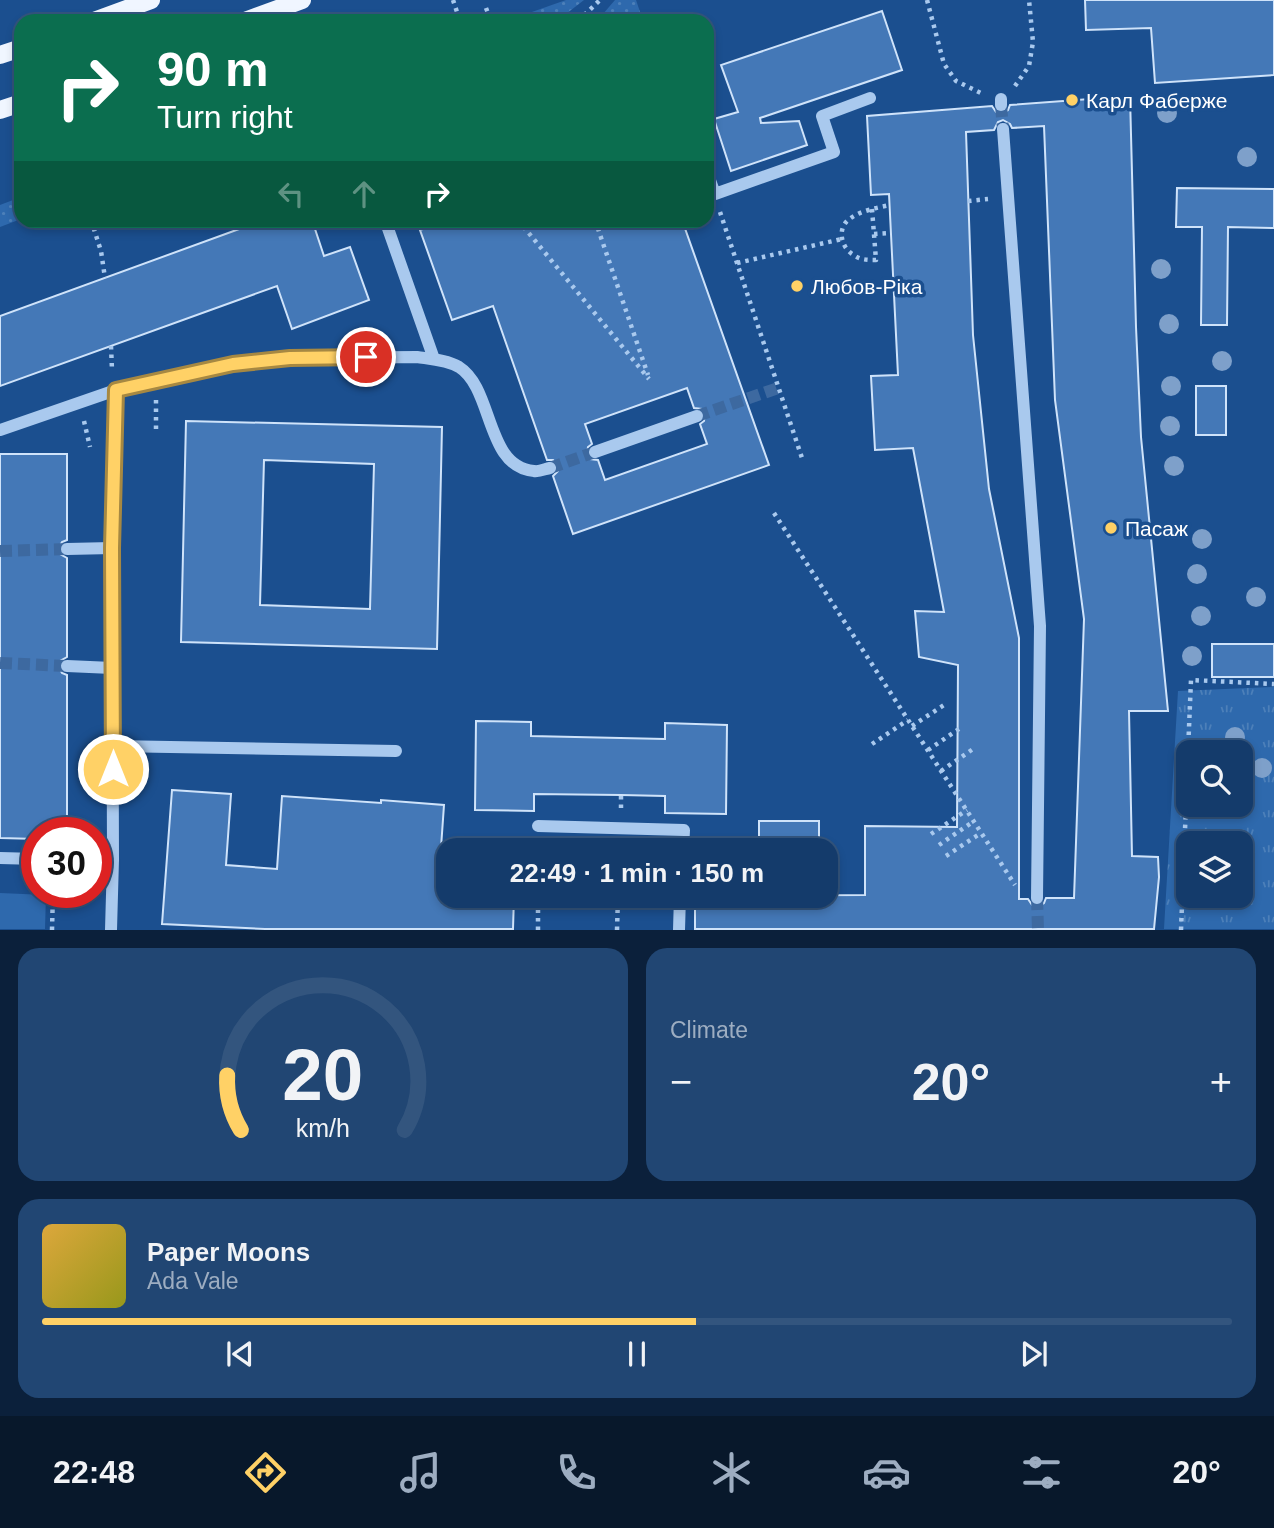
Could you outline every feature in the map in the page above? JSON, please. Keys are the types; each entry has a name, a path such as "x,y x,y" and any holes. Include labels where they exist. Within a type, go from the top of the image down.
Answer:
{"main road":[{"path":"119,5 151,0"},
{"path":"264,14 302,0"}],"street":[{"path":"715,194 834,152 822,116 870,97"},
{"path":"1003,129 1040,626 1038,898"},
{"path":"388,228 434,359"},
{"path":"0,430 116,390 233,364 290,358 417,357 458,366 473,381 497,440 512,464 534,471 550,468"},
{"path":"111,929 112,548 116,390"},
{"path":"595,453 697,416"},
{"path":"67,549 112,548"},
{"path":"67,666 112,668"},
{"path":"113,746 396,751"},
{"path":"538,826 684,830 684,838"},
{"path":"0,858 21,859"},
{"path":"679,929 680,908"}],"path":[{"path":"585,14 600,0"},
{"path":"927,0 944,64 956,81 1001,102 1029,66 1033,41 1030,0"},
{"path":"486,8 488,14"},
{"path":"715,194 802,458"},
{"path":"872,209 876,260 864,260 852,255 842,239 842,228 848,221 872,209 890,205"},
{"path":"94,228 102,251 105,278"},
{"path":"525,228 649,379 598,228"},
{"path":"874,234 891,233"},
{"path":"737,262 842,239"},
{"path":"111,346 112,370"},
{"path":"774,513 1020,892"},
{"path":"1189,740 1191,680 1274,684"},
{"path":"912,726 944,705"},
{"path":"872,744 908,720"},
{"path":"928,750 959,729"},
{"path":"941,771 973,749"},
{"path":"931,834 967,810"},
{"path":"1181,929 1185,817"},
{"path":"939,845 974,821"},
{"path":"946,856 981,832"},
{"path":"52,929 53,908"},
{"path":"538,908 538,929"},
{"path":"617,929 618,908"}],"green space":[{"path":"566,0 584,0 566,14 526,14"},
{"path":"615,0 636,0 641,14 603,14"},
{"path":"14,200 14,222 0,227 0,205"},
{"path":"1274,687 1274,929 1164,929 1178,691"},
{"path":"0,893 21,894 21,908 46,908 45,929 0,929"}],"building":[{"path":"1085,0 1274,0 1274,75 1155,83 1151,28 1086,30"},
{"path":"882,11 902,70 760,118 761,123 799,121 807,145 731,171 714,119 738,112 721,65"},
{"path":"1130,96 1141,437 1168,711 1129,711 1132,856 1158,857 1159,877 1154,929 695,929 695,908 838,908 838,895 865,895 865,826 957,827 958,665 919,657 915,611 944,612 913,448 875,450 871,376 898,375 889,194 871,195 867,116 992,106 996,112 1002,114 1010,105","holes":["1003,120 1012,128 1044,126 1055,400 1084,619 1074,898 1046,898 1038,907 1032,905 1028,899 1019,899 1019,638 989,489 973,335 966,132 994,130 998,122"]},
{"path":"1177,188 1274,189 1274,228 1228,227 1227,325 1201,325 1202,227 1176,227"},
{"path":"242,228 315,228 324,256 350,247 369,300 292,329 277,286 0,386 0,316"},
{"path":"685,228 769,465 573,534 553,476 558,471 558,465 553,460 547,460 493,306 452,320 420,230","holes":["687,388 694,408 702,409 705,414 704,421 700,424 707,444 605,480 598,460 590,459 587,454 588,447 592,444 585,424"]},
{"path":"1196,386 1226,386 1226,435 1196,435"},
{"path":"186,421 442,427 437,649 181,642","holes":["264,460 374,464 370,609 260,605"]},
{"path":"0,454 67,454 67,540 62,542 58,549 60,554 67,558 67,657 60,661 58,666 62,673 67,675 67,817 21,817 21,839 0,838"},
{"path":"1212,644 1274,644 1274,677 1212,677"},
{"path":"476,721 531,722 531,736 665,739 665,723 727,725 726,814 665,813 665,796 621,795 534,794 534,811 475,810"},
{"path":"172,790 231,794 226,865 277,869 282,796 444,805 442,838 436,838 436,908 514,908 513,929 265,929 162,924"},
{"path":"759,821 819,821 819,838 759,838"}],"tunnel":[{"path":"1001,105 1003,129"},
{"path":"697,416 778,388"},
{"path":"550,468 595,452"},
{"path":"0,551 67,549"},
{"path":"0,663 67,666"},
{"path":"1037,898 1038,930"}],"place":[{"name":"Карл Фаберже","path":"1072,100"},
{"name":"Любов-Ріка","path":"797,286"},
{"name":"Пасаж","path":"1111,528"}],"route":[{"path":"113,769 112,548 116,390 233,364 290,358 366,357"}]}
